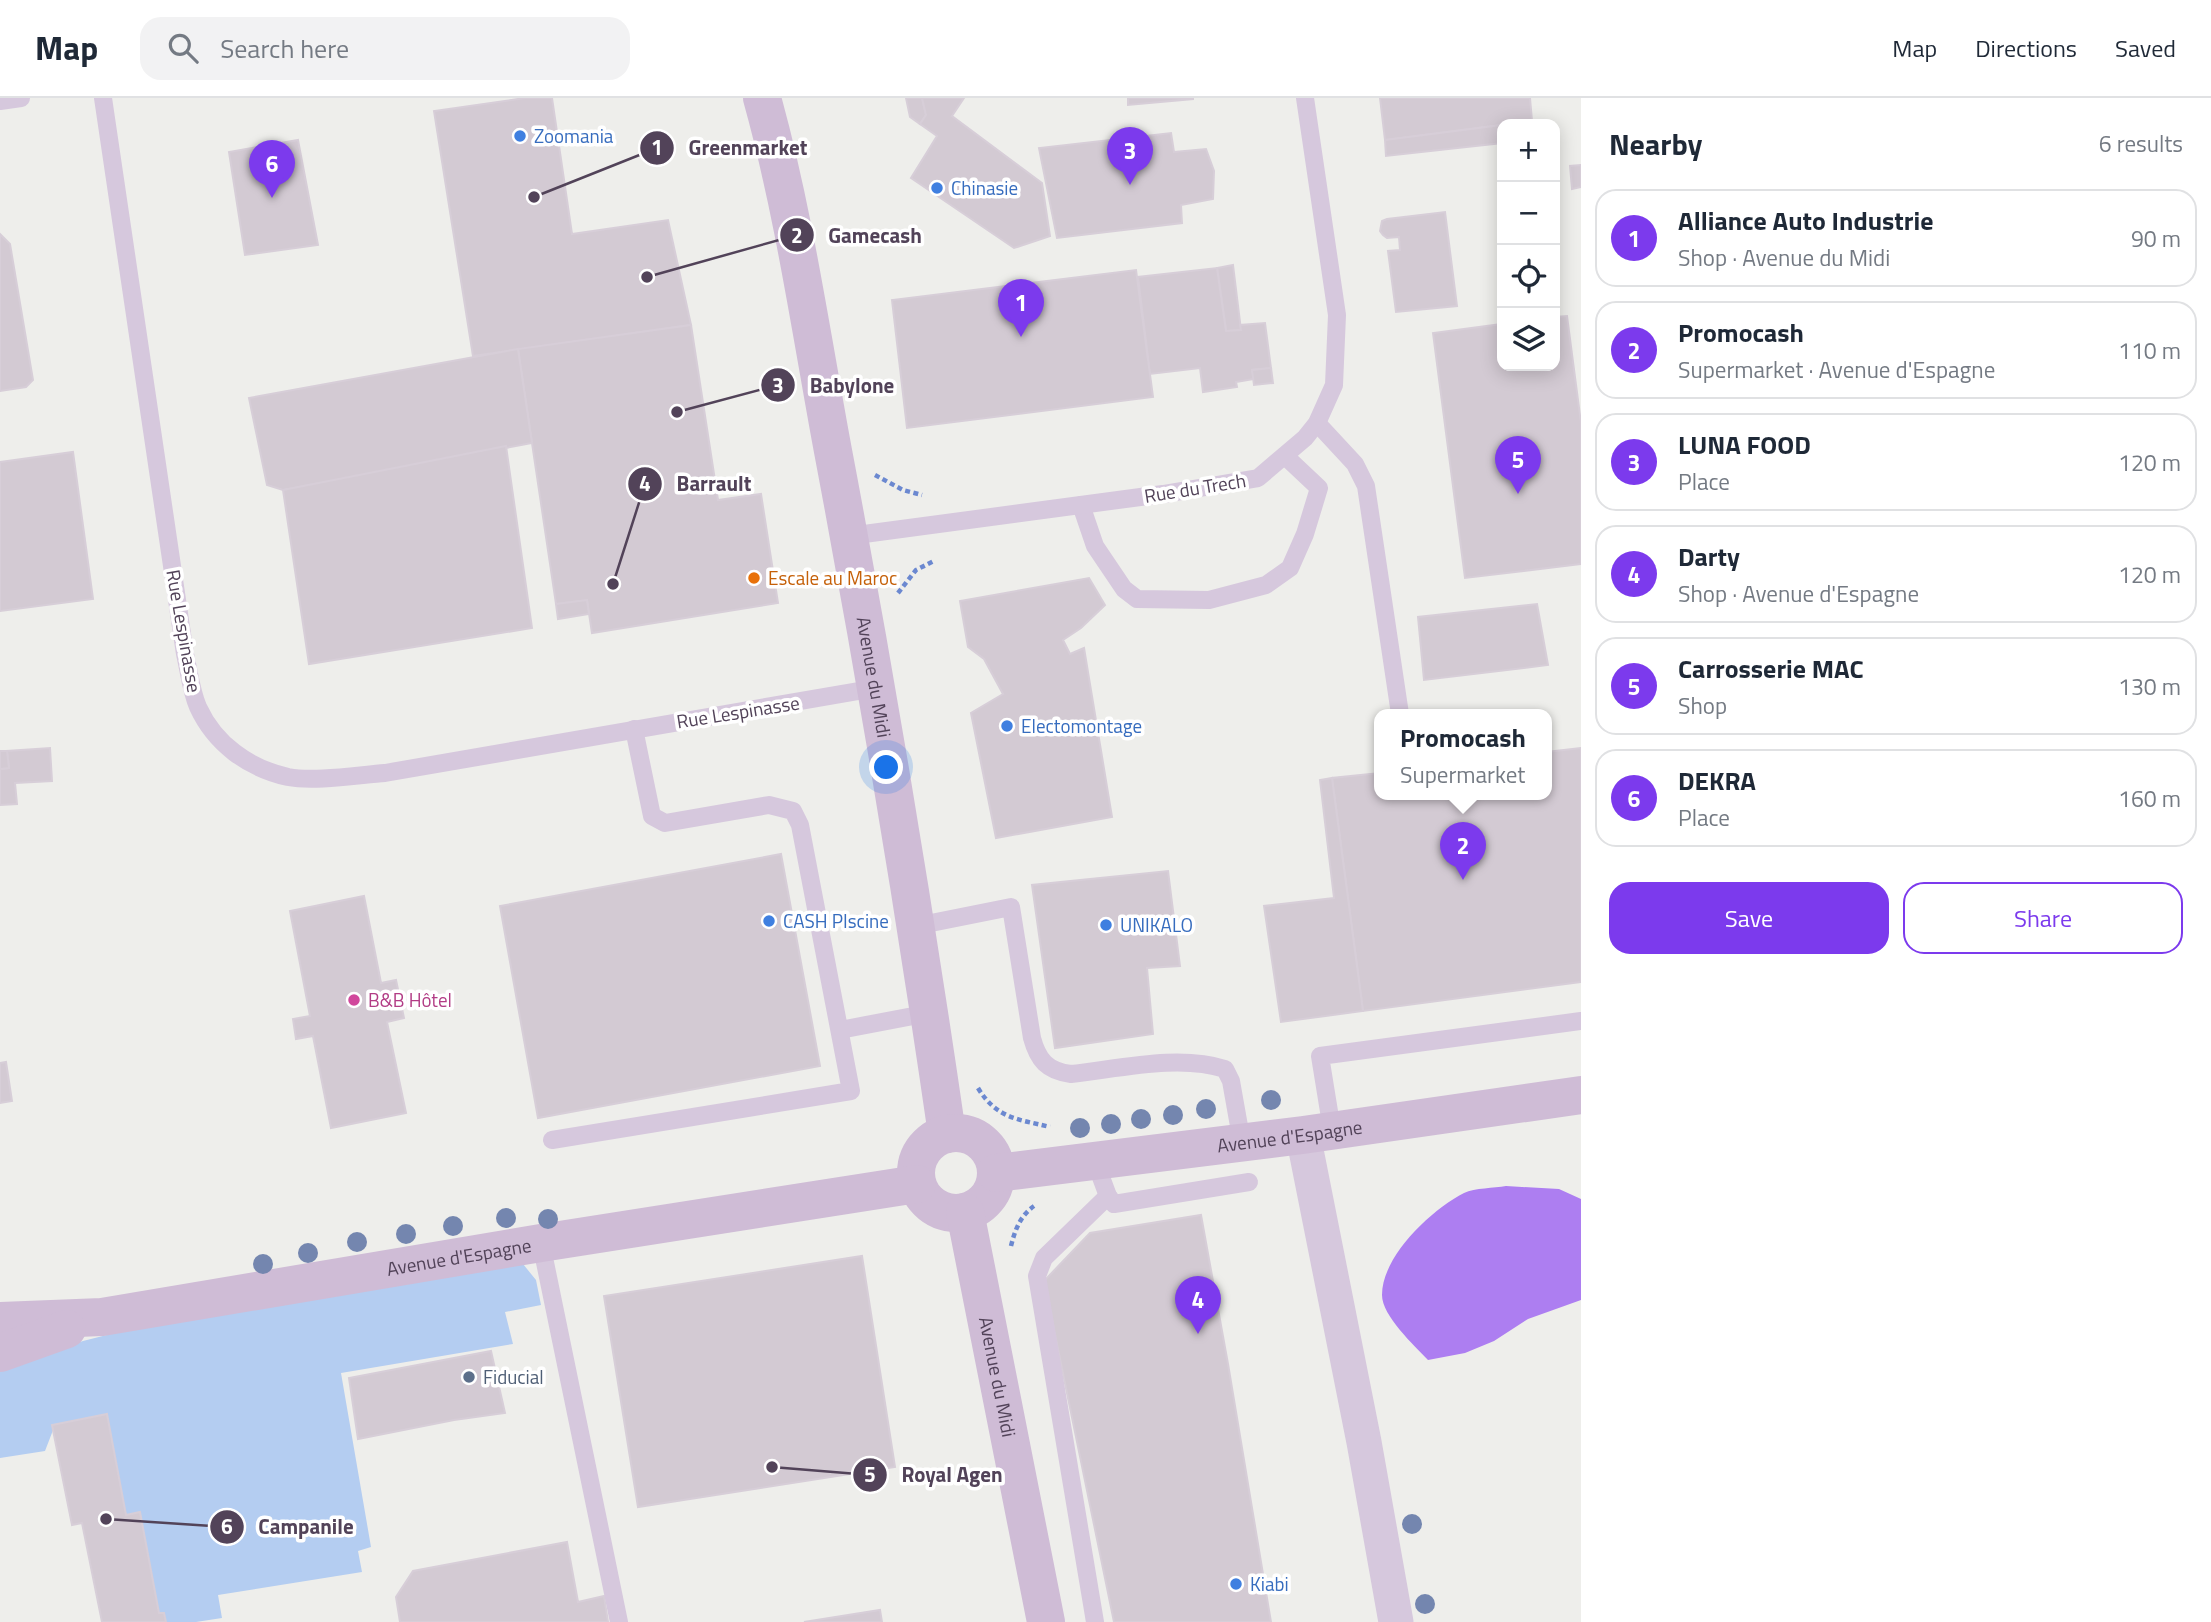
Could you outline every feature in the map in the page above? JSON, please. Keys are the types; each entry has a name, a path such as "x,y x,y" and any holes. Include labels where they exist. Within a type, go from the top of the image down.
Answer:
{"street":[{"name":"Avenue du Midi","path":"762,98 805,296 849,536 916,926 947,1134"},
{"name":"Avenue d'Espagne","path":"996,1173 1242,1143 1581,1095"},
{"path":"1317,1132 1364,1442 1396,1622"},
{"path":"947,1134 971,1136 981,1142 989,1151 996,1173 988,1198 978,1207 965,1212 941,1211 930,1204 917,1184 916,1171 918,1158 925,1147 947,1134"},
{"name":"Avenue d'Espagne","path":"0,1321 102,1317 541,1243 917,1184"},
{"name":"Avenue du Midi","path":"965,1212 1046,1622"},
{"path":"0,1353 102,1317"}],"lane":[{"path":"0,101 21,98"},
{"name":"Rue Lespinasse","path":"103,98 185,654 197,705 222,744 252,764 290,777 385,773 876,688"},
{"name":"Rue du Trech","path":"849,536 1258,478 1285,456 1317,423 1334,385 1337,315 1305,98"},
{"path":"1317,423 1355,464 1366,486 1399,709"},
{"path":"1081,505 1095,546 1124,589 1137,599 1209,600 1266,585 1290,568 1305,534 1319,488 1285,456"},
{"path":"552,1140 851,1091 800,825 793,810 768,805 664,823 652,816 634,729"},
{"path":"916,926 1011,907 1032,1038 1037,1054 1045,1066 1057,1072 1071,1074 1184,1063 1206,1063 1225,1069 1231,1081 1242,1143"},
{"path":"840,1030 929,1013"},
{"path":"1317,1132 1320,1056 1581,1021"},
{"path":"1095,1161 1108,1196 1114,1204 1249,1182"},
{"path":"1095,1622 1037,1276 1044,1258 1108,1196"},
{"path":"541,1243 619,1622"}],"shaded area":[{"path":"1506,1186 1559,1189 1581,1199 1581,1300 1528,1319 1494,1341 1465,1353 1428,1360 1400,1330 1383,1303 1384,1280 1390,1265 1399,1250 1424,1222 1451,1201 1468,1191"},
{"path":"523,1264 536,1280 541,1305 505,1312 513,1344 341,1373 371,1547 358,1551 362,1572 218,1595 222,1618 196,1622 166,1622 164,1613 159,1613 140,1513 126,1515 107,1415 55,1425 45,1451 0,1458 0,1369 83,1341 154,1323"}],"building":[{"path":"525,98 552,98 572,234 668,220 691,325 473,356 434,111"},
{"path":"906,98 922,98 926,115 920,124 910,117"},
{"path":"922,98 964,98 952,116 1042,183 1050,236 1014,248 911,178 937,136 920,124 926,115"},
{"path":"1128,98 1193,98 1193,99 1128,105"},
{"path":"1380,98 1530,98 1532,119 1497,119 1497,126 1385,140"},
{"path":"1497,126 1497,144 1386,156 1385,140"},
{"path":"1171,133 1174,152 1206,149 1214,171 1213,199 1181,205 1182,223 1057,238 1039,148"},
{"path":"298,140 318,245 245,255 229,152"},
{"path":"1581,165 1581,187 1572,189 1570,166"},
{"path":"1445,212 1457,306 1396,312 1388,251 1400,250 1399,237 1387,238 1383,235 1380,231 1382,221"},
{"path":"0,234 10,244 33,380 26,387 0,391"},
{"path":"1233,265 1241,330 1226,331 1217,268"},
{"path":"1217,268 1226,331 1241,330 1240,325 1265,323 1271,368 1252,370 1254,379 1236,382 1237,387 1203,392 1200,368 1150,374 1138,277"},
{"path":"1136,270 1153,397 907,428 892,300"},
{"path":"1567,316 1581,423 1581,564 1465,578 1433,333 1497,325 1497,371 1560,371 1560,317"},
{"path":"691,325 718,500 761,494 778,603 592,633 587,600 556,604 518,349"},
{"path":"518,349 532,443 283,490 267,485 249,398"},
{"path":"1271,368 1273,383 1254,385 1252,370"},
{"path":"506,446 532,628 309,664 283,490"},
{"path":"73,452 93,599 0,611 0,462"},
{"path":"1089,578 1105,605 1081,628 1063,640 1070,654 1084,648 1112,817 996,838 971,713 1003,694 984,659 968,647 960,601"},
{"path":"587,600 589,614 558,619 556,604"},
{"path":"1537,604 1548,665 1424,680 1418,617"},
{"path":"50,748 52,781 15,783 17,804 0,805 0,769 9,768 7,751"},
{"path":"1581,748 1581,982 1363,1011 1332,778 1374,774 1374,800 1552,800 1552,751"},
{"path":"0,751 7,751 9,768 0,769"},
{"path":"1332,778 1363,1011 1281,1022 1264,906 1334,898 1320,780"},
{"path":"781,854 820,1066 538,1118 500,906"},
{"name":"UNIKALO","path":"1168,871 1180,966 1147,968 1153,1034 1055,1048 1032,885"},
{"name":"B&B Hôtel","path":"364,896 381,983 396,980 404,1018 387,1022 406,1113 331,1128 313,1036 296,1039 293,1019 310,1016 290,911"},
{"path":"6,1062 12,1101 0,1103 0,1063"},
{"path":"1201,1215 1271,1622 1114,1622 1044,1281 1090,1233"},
{"path":"862,1256 895,1467 638,1507 604,1296"},
{"path":"491,1351 505,1413 358,1439 349,1378"},
{"path":"107,1414 126,1515 140,1512 159,1613 164,1613 166,1622 102,1622 82,1523 72,1525 52,1425"},
{"path":"567,1542 578,1602 604,1596 608,1622 400,1622 396,1597 413,1571"},
{"path":"880,1610 882,1622 804,1622"}],"place":[{"name":"Zoomania","path":"520,136"},
{"name":"LUNA FOOD","path":"1130,185"},
{"name":"Chinasie","path":"937,188"},
{"name":"Greenmarket","path":"534,197"},
{"name":"DEKRA","path":"272,198"},
{"name":"Gamecash","path":"647,277"},
{"name":"Alliance Auto Industrie","path":"1021,337"},
{"name":"Babylone","path":"677,412"},
{"name":"Carrosserie MAC","path":"1518,494"},
{"name":"Escale au Maroc","path":"754,578"},
{"name":"Barrault","path":"613,584"},
{"name":"Electomontage","path":"1007,726"},
{"name":"Promocash","path":"1463,880"},
{"name":"CASH PIscine","path":"769,921"},
{"name":"UNIKALO","path":"1106,925"},
{"name":"B&B Hôtel","path":"354,1000"},
{"name":"Darty","path":"1198,1334"},
{"name":"Fiducial","path":"469,1377"},
{"name":"Royal Agen","path":"772,1467"},
{"name":"Campanile","path":"106,1519"},
{"name":"Kiabi","path":"1236,1584"}]}
